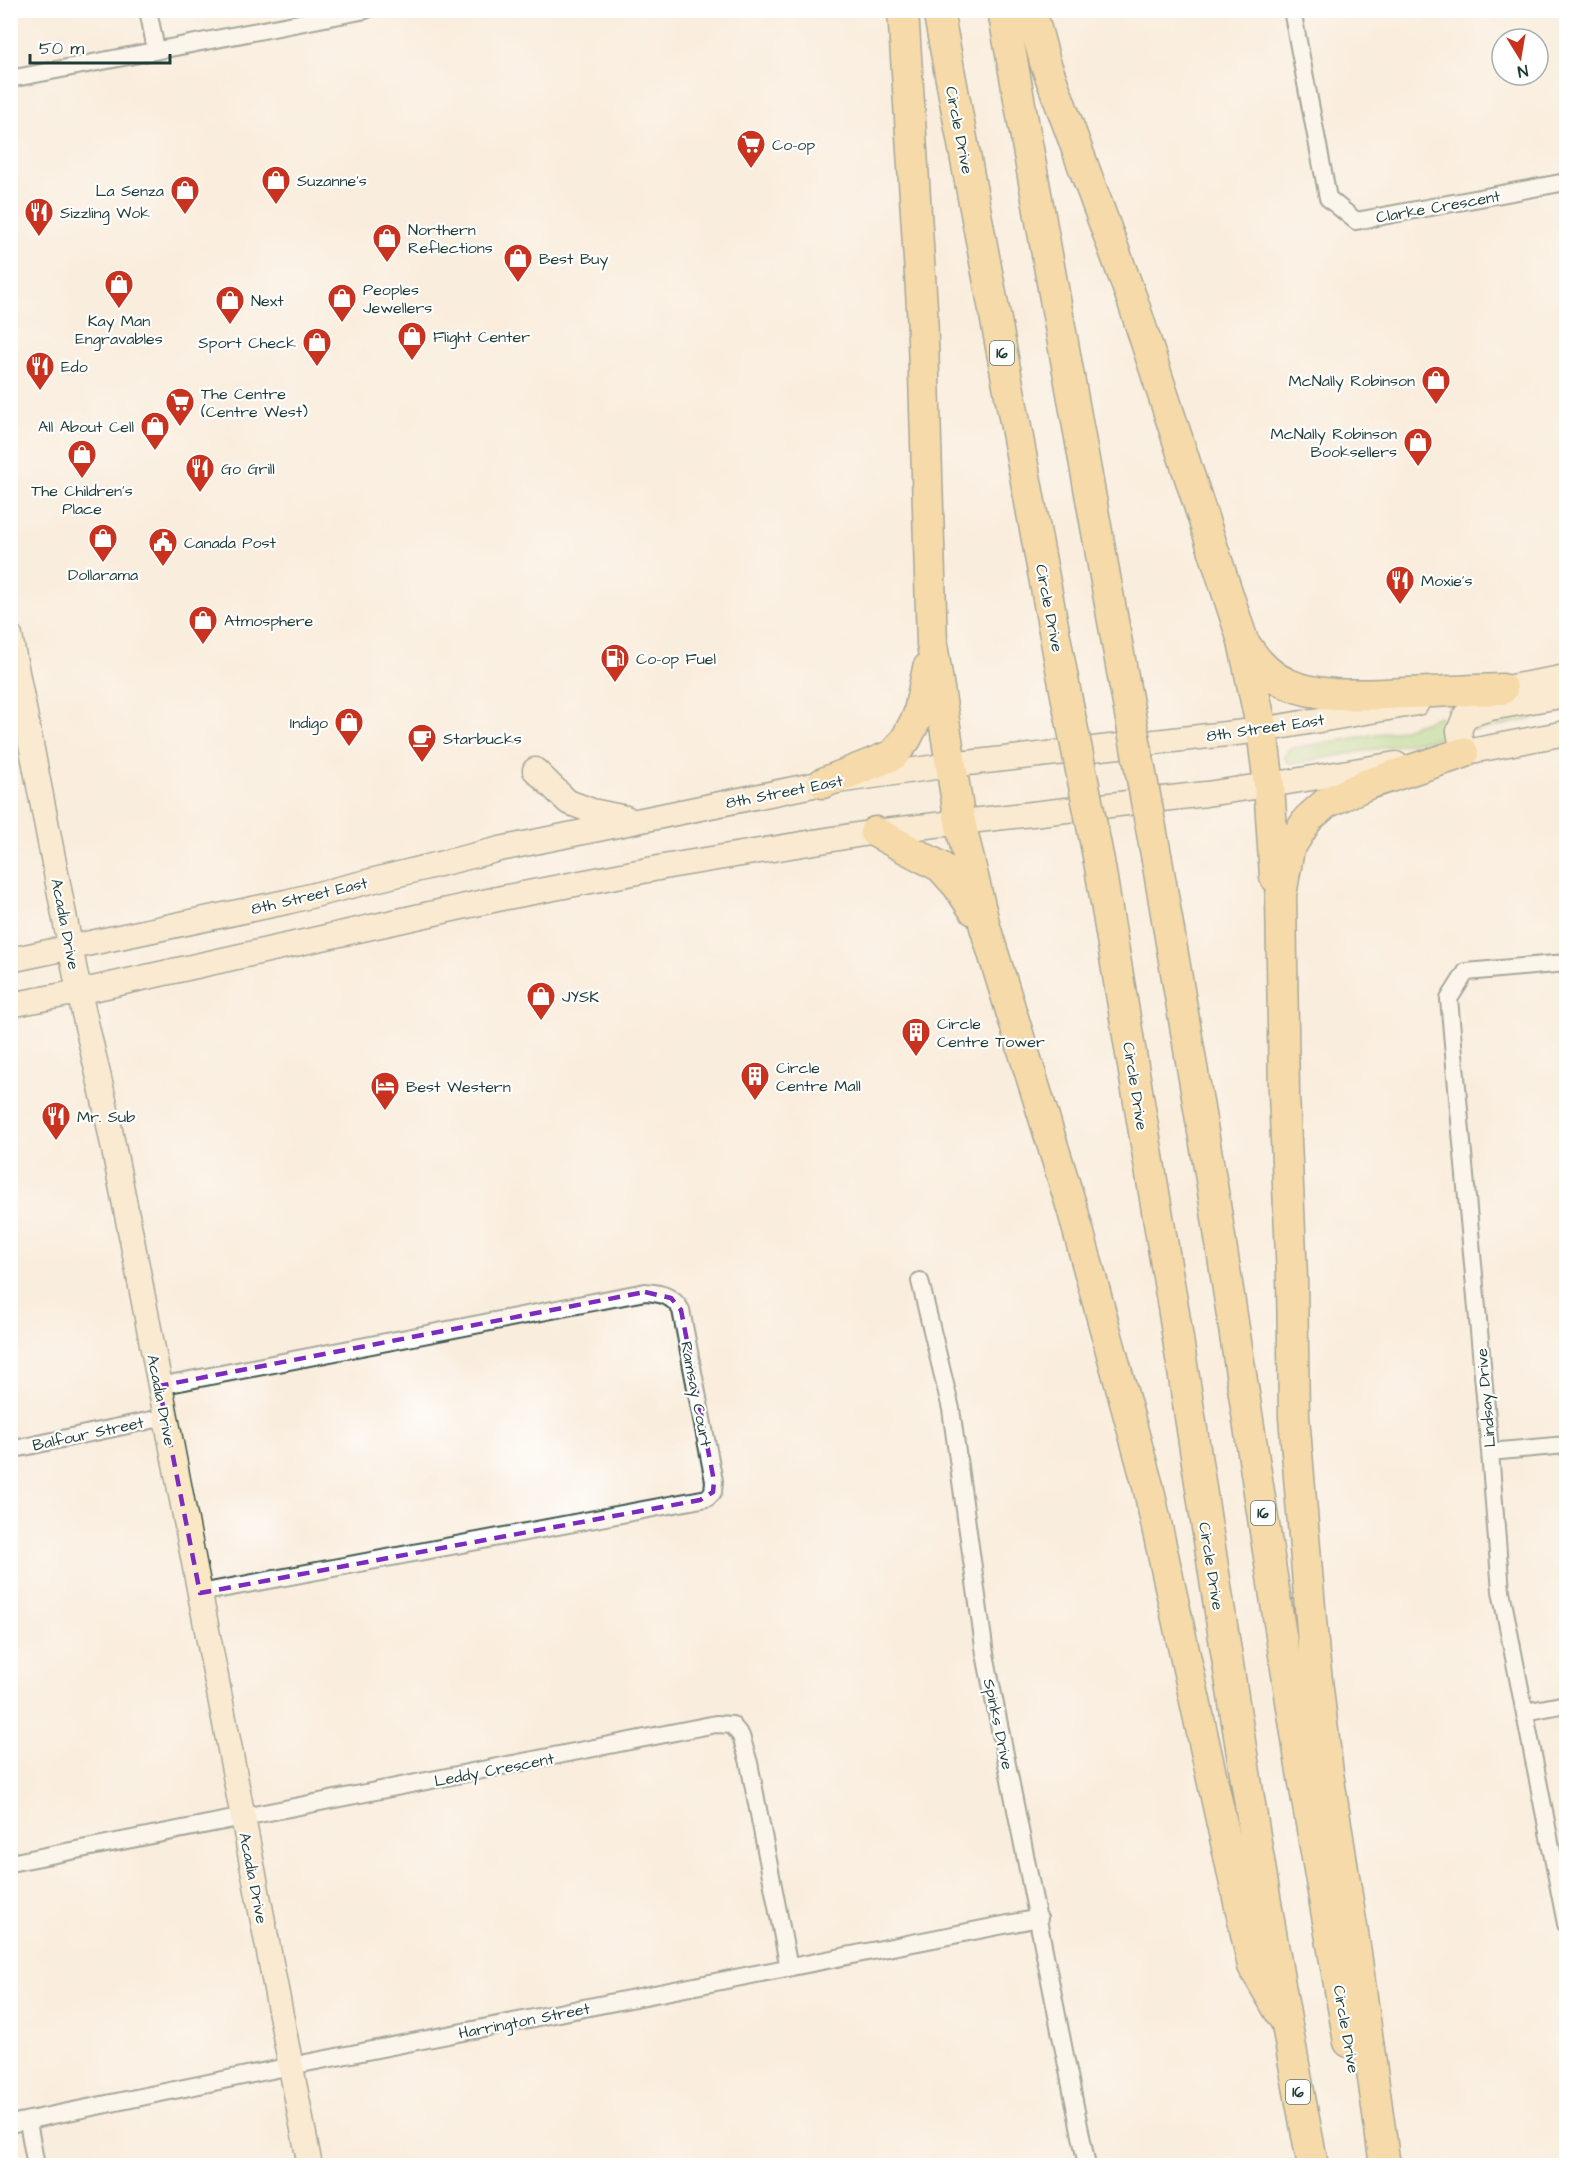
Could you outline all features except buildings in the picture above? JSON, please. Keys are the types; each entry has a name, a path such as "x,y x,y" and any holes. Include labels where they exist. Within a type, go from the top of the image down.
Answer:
{"highway":[{"path":"903,10 922,307 932,644 960,822 985,927 1072,1208 1148,1486 1253,1966 1284,2019"},
{"name":"Circle Drive","path":"938,10 1099,861 1173,1306 1284,2019 1313,2166"},
{"name":"Circle Drive","path":"1003,10 1212,1185 1301,1766 1372,2166"},
{"path":"1031,10 1045,62 1132,299 1243,641 1262,730 1269,785 1282,981"},
{"path":"1243,641 1254,658 1273,675 1287,684 1313,692 1369,694 1502,688"},
{"path":"823,783 893,755 906,739 918,716 923,698 932,644"},
{"path":"1385,2166 1356,1953 1328,1773 1314,1655 1294,1418 1281,895 1289,849 1308,819 1326,804 1368,784 1463,753"},
{"path":"875,832 941,867 958,885 985,927"}],"main road":[{"name":"Acadia Drive","path":"10,636 79,992 104,1100 310,2166"},
{"name":"8th Street East","path":"10,960 286,902 468,856 823,783 950,765 1262,730 1566,677"},
{"path":"1463,753 1459,731 1465,716 1490,708 1566,695"},
{"path":"10,1005 79,992 558,886 875,832 1269,785 1463,753 1566,733"},
{"path":"535,770 568,802 592,811 637,820"}],"street":[{"path":"148,10 156,50"},
{"path":"10,79 366,10"},
{"name":"Clarke Crescent","path":"1292,10 1328,198 1356,221 1566,182"},
{"name":"Lindsay Drive","path":"1566,963 1466,972 1449,999 1501,1591 1566,1924"},
{"name":"Spinks Drive","path":"920,1281 951,1409 985,1654 1087,2166"},
{"name":"Ramsay Court","path":"159,1386 645,1292 658,1293 671,1298 681,1310 714,1481 713,1492 707,1498 200,1593"},
{"name":"Balfour Street","path":"10,1450 166,1417"},
{"path":"1490,1452 1566,1444"},
{"path":"1525,1712 1566,1704"},
{"name":"Leddy Crescent","path":"10,1863 716,1724 732,1725 741,1736 749,1763 789,1968"},
{"name":"Harrington Street","path":"10,2124 1038,1918"},
{"path":"28,2122 36,2166"}],"highlighted area":[{"path":"645,1292 671,1298 681,1310 714,1481 713,1492 700,1500 200,1593 159,1386"}],"green space":[{"path":"1566,706 1566,712 1475,731 1470,728 1471,722"},
{"path":"1440,716 1444,737 1296,763 1289,763 1284,757 1289,749 1401,730"}],"place":[{"name":"Co-op","path":"751,170"},
{"name":"Suzanne's","path":"276,206"},
{"name":"La Senza","path":"185,216"},
{"name":"Sizzling Wok","path":"39,238"},
{"name":"Northern Reflections","path":"387,264"},
{"name":"Best Buy","path":"518,284"},
{"name":"Kay Man Engravables","path":"119,310"},
{"name":"Peoples Jewellers","path":"342,324"},
{"name":"Next","path":"230,326"},
{"name":"Flight Center","path":"412,362"},
{"name":"Sport Check","path":"317,368"},
{"name":"Edo","path":"40,392"},
{"name":"McNally Robinson","path":"1436,406"},
{"name":"The Centre (Centre West)","path":"180,428"},
{"name":"All About Cell","path":"155,452"},
{"name":"McNally Robinson Booksellers","path":"1418,468"},
{"name":"The Children's Place","path":"82,480"},
{"name":"Go Grill","path":"200,494"},
{"name":"Dollarama","path":"103,564"},
{"name":"Canada Post","path":"163,568"},
{"name":"Moxie's","path":"1400,606"},
{"name":"Atmosphere","path":"203,646"},
{"name":"Co-op Fuel","path":"615,684"},
{"name":"Indigo","path":"349,748"},
{"name":"Starbucks","path":"422,764"},
{"name":"JYSK","path":"541,1022"},
{"name":"Circle Centre Tower","path":"916,1058"},
{"name":"Circle Centre Mall","path":"755,1102"},
{"name":"Best Western","path":"385,1112"},
{"name":"Mr. Sub","path":"56,1142"}]}
